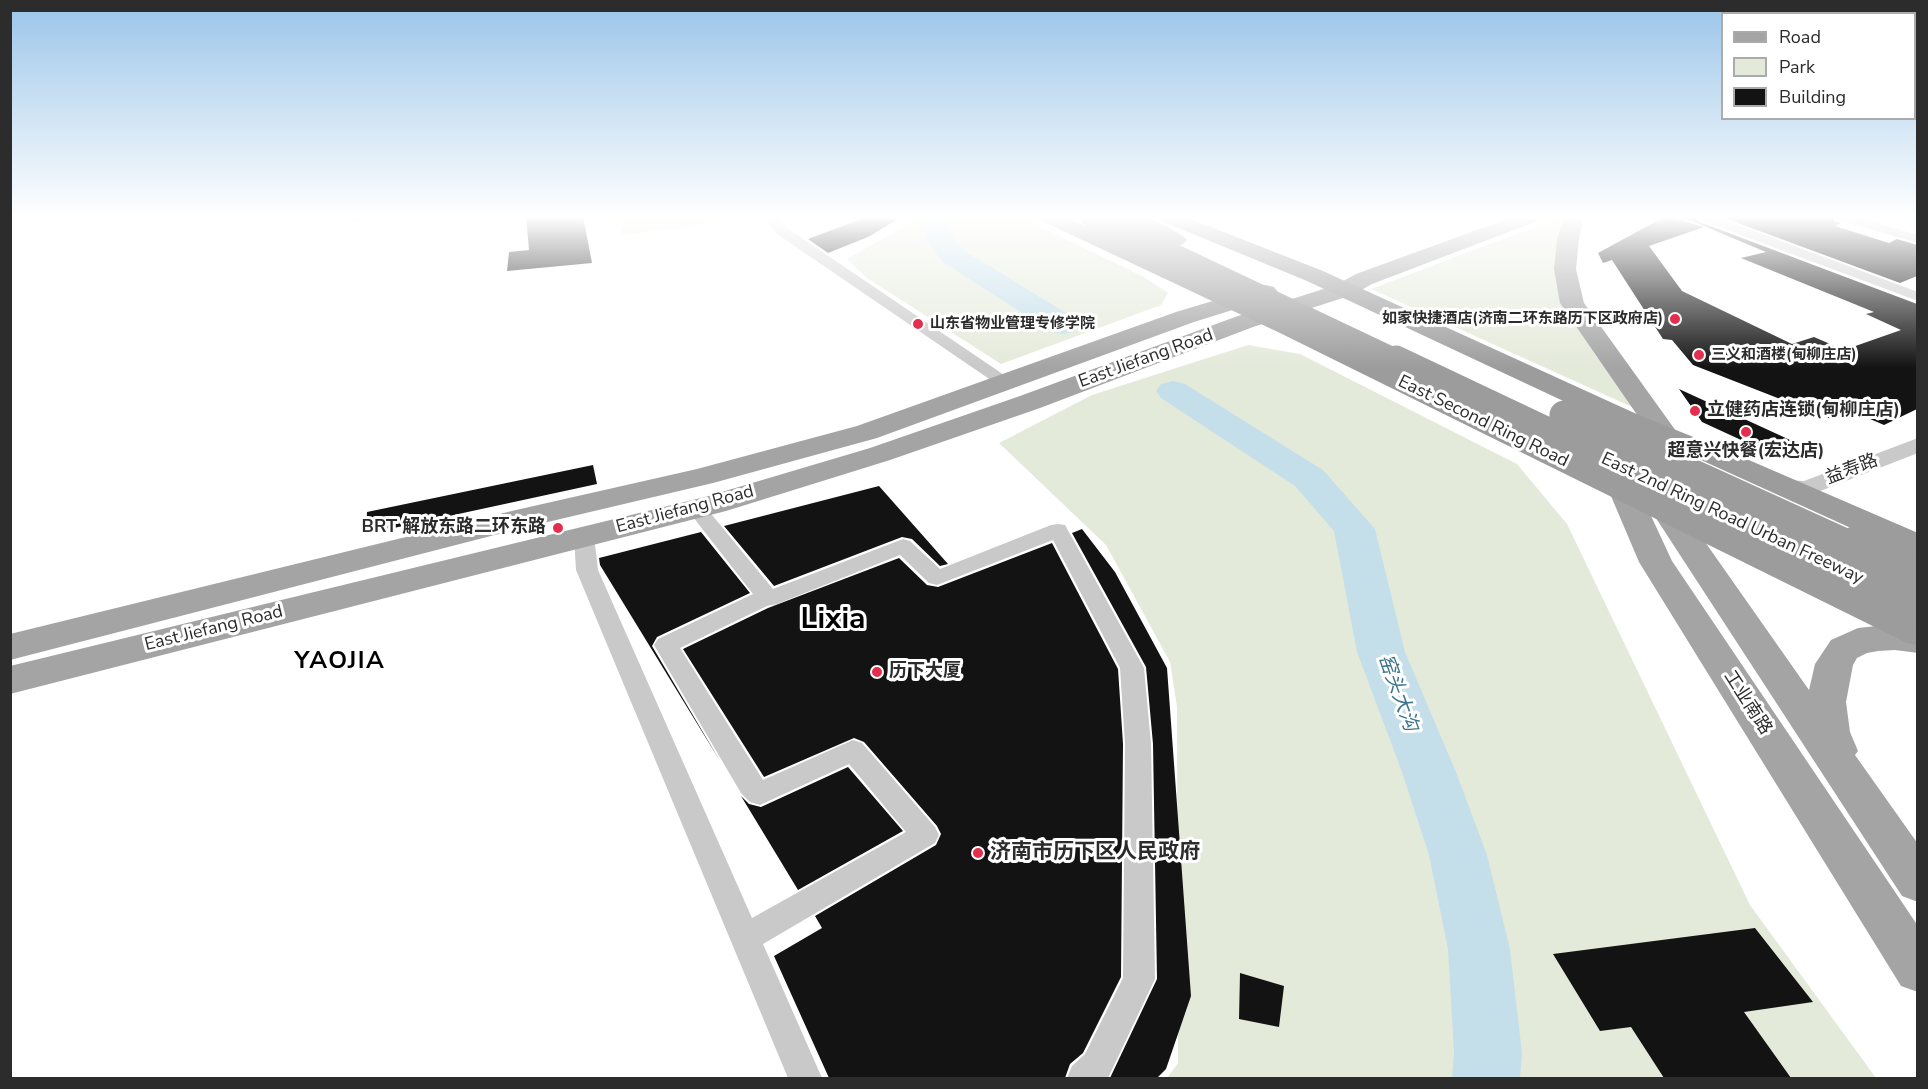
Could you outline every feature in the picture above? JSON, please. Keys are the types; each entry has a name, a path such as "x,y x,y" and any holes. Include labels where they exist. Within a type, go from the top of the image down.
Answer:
{"highway":[{"name":"East Second Ring Road","path":"1157,267 1623,489 1917,633"},
{"name":"East 2nd Ring Road Urban Freeway","path":"1216,267 1917,607"},
{"name":"East 2nd Ring Road Urban Freeway","path":"1221,267 1917,576"},
{"path":"1292,267 1667,438 1693,446 1917,546"}],"main road":[{"name":"East Jiefang Road","path":"10,680 696,508 880,454 1065,375 1136,335 1315,276 1351,267"},
{"name":"East Jiefang Road","path":"10,646 765,460 867,432 1007,383 1065,375 1167,351 1263,316 1344,290 1389,267"},
{"path":"1565,267 1572,303 1667,438 1668,512 1917,882"},
{"path":"1623,489 1667,438"},
{"name":"工业南路","path":"1623,489 1656,562 1917,969"},
{"path":"1847,778 1830,732 1826,702 1834,664 1844,649 1858,642 1895,637 1917,640"}],"street":[{"path":"835,267 1007,383"},
{"path":"1837,267 1917,297"},
{"name":"益寿路","path":"1786,487 1807,489 1917,445"},
{"path":"696,508 767,597"},
{"path":"745,938 925,835 853,750 760,794 751,785 666,645 767,597 769,599 903,546 937,578 1058,530 1132,668 1138,744 1139,979 1097,1066 1083,1078"},
{"path":"585,536 587,570 806,1078"}],"green space":[{"path":"855,267 1123,267 1168,293 1161,305 1001,364 867,278"},
{"path":"1430,267 1561,267 1652,416 1371,289"},
{"path":"1248,345 1300,354 1517,464 1567,524 1750,905 1876,1078 1167,1078 1178,1063 1177,707 1170,662 1106,545 999,443 1092,395"}],"building":[{"path":"507,267 551,267 507,271"},
{"path":"1616,267 1664,267 1682,291 1792,344 1814,337 1844,350 1901,330 1866,314 1874,312 1763,267 1818,267 1917,304 1917,409 1884,425 1847,409 1834,420 1693,365 1672,340 1663,339"},
{"path":"1856,267 1917,267 1917,276 1900,283"},
{"path":"1679,389 1801,445 1778,457 1702,422"},
{"path":"593,465 597,484 366,534 367,512"},
{"path":"879,486 948,564 940,566 912,539 902,537 774,586 724,526"},
{"path":"1082,529 1115,572 1167,668 1191,996 1166,1069 1157,1078 1110,1078 1157,979 1153,744 1146,667 1072,533"},
{"path":"701,532 750,593 657,637 652,646 720,761 600,565 599,558"},
{"name":"济南市历下区人民政府","path":"1052,543 1118,669 1123,744 1121,977 1083,1053 1070,1064 1065,1078 829,1078 774,956 822,928 815,916 936,845 941,834 937,826 864,742 854,738 764,777 683,649 768,608 899,558 927,585 938,587"},
{"path":"848,767 903,831 798,890 741,796 749,804 761,807"},
{"path":"1755,928 1813,1002 1744,1012 1791,1078 1664,1078 1631,1027 1600,1031 1553,954"},
{"path":"1240,973 1284,986 1279,1027 1239,1019"}],"waterway":[{"name":"窑头大沟","path":"970,267 1063,325"},
{"name":"窑头大沟","path":"1173,391 1309,478 1354,529 1381,652 1429,772 1458,855 1479,949 1488,1053 1486,1078"}],"place":[{"name":"如家快捷酒店(济南二环东路历下区政府店)","path":"1675,319"},
{"name":"山东省物业管理专修学院","path":"918,324"},
{"name":"三义和酒楼(甸柳庄店)","path":"1699,355"},
{"name":"立健药店连锁(甸柳庄店)","path":"1695,411"},
{"name":"超意兴快餐(宏达店)","path":"1746,432"},
{"name":"BRT 解放东路二环东路","path":"558,528"},
{"name":"历下大厦","path":"877,672"},
{"name":"济南市历下区人民政府","path":"978,853"}],"district":[{"name":"Lixia","path":"833,621"},
{"name":"YAOJIA","path":"340,662"}]}
